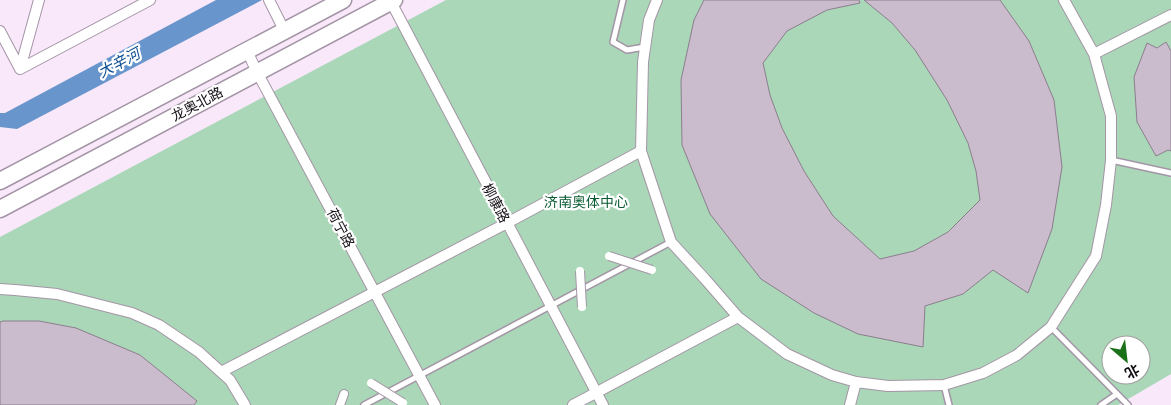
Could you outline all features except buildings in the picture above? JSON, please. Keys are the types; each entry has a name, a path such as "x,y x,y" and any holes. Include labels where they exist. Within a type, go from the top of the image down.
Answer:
{"main road":[{"name":"龙奥北路","path":"0,181 343,0"},
{"name":"龙奥北路","path":"0,209 392,1"}],"street":[{"path":"20,69 39,0"},
{"path":"20,69 150,0"},
{"path":"269,0 284,30"},
{"path":"657,0 649,20 643,62 641,151 671,242 738,318 787,354 832,375 856,382 888,386 944,385 983,373 1017,355 1051,327 1096,256 1106,205 1111,160 1110,116 1094,54 1064,0"},
{"name":"柳康路","path":"392,1 603,405"},
{"path":"1094,54 1171,15"},
{"path":"0,31 20,69"},
{"name":"荷宁路","path":"247,51 435,405"},
{"path":"221,372 641,151"},
{"path":"608,256 652,270"},
{"path":"580,270 582,307"},
{"path":"0,289 57,294 132,314 159,324 198,352 230,380 245,405"},
{"path":"573,405 738,318"},
{"path":"370,382 403,403"},
{"path":"850,405 856,382"}],"lane":[{"path":"623,0 613,42 627,50 645,47"},
{"path":"1111,160 1171,172"},
{"path":"364,405 671,242"},
{"path":"1051,327 1128,405"},
{"path":"944,385 949,405"},
{"path":"1101,405 1117,394"}],"green space":[{"name":"济南奥体中心","path":"446,0 1171,0 1171,374 1118,405 0,405 0,237"}],"water":[{"name":"大辛河","path":"216,0 262,0 17,129 0,127 0,113 5,113"}]}
